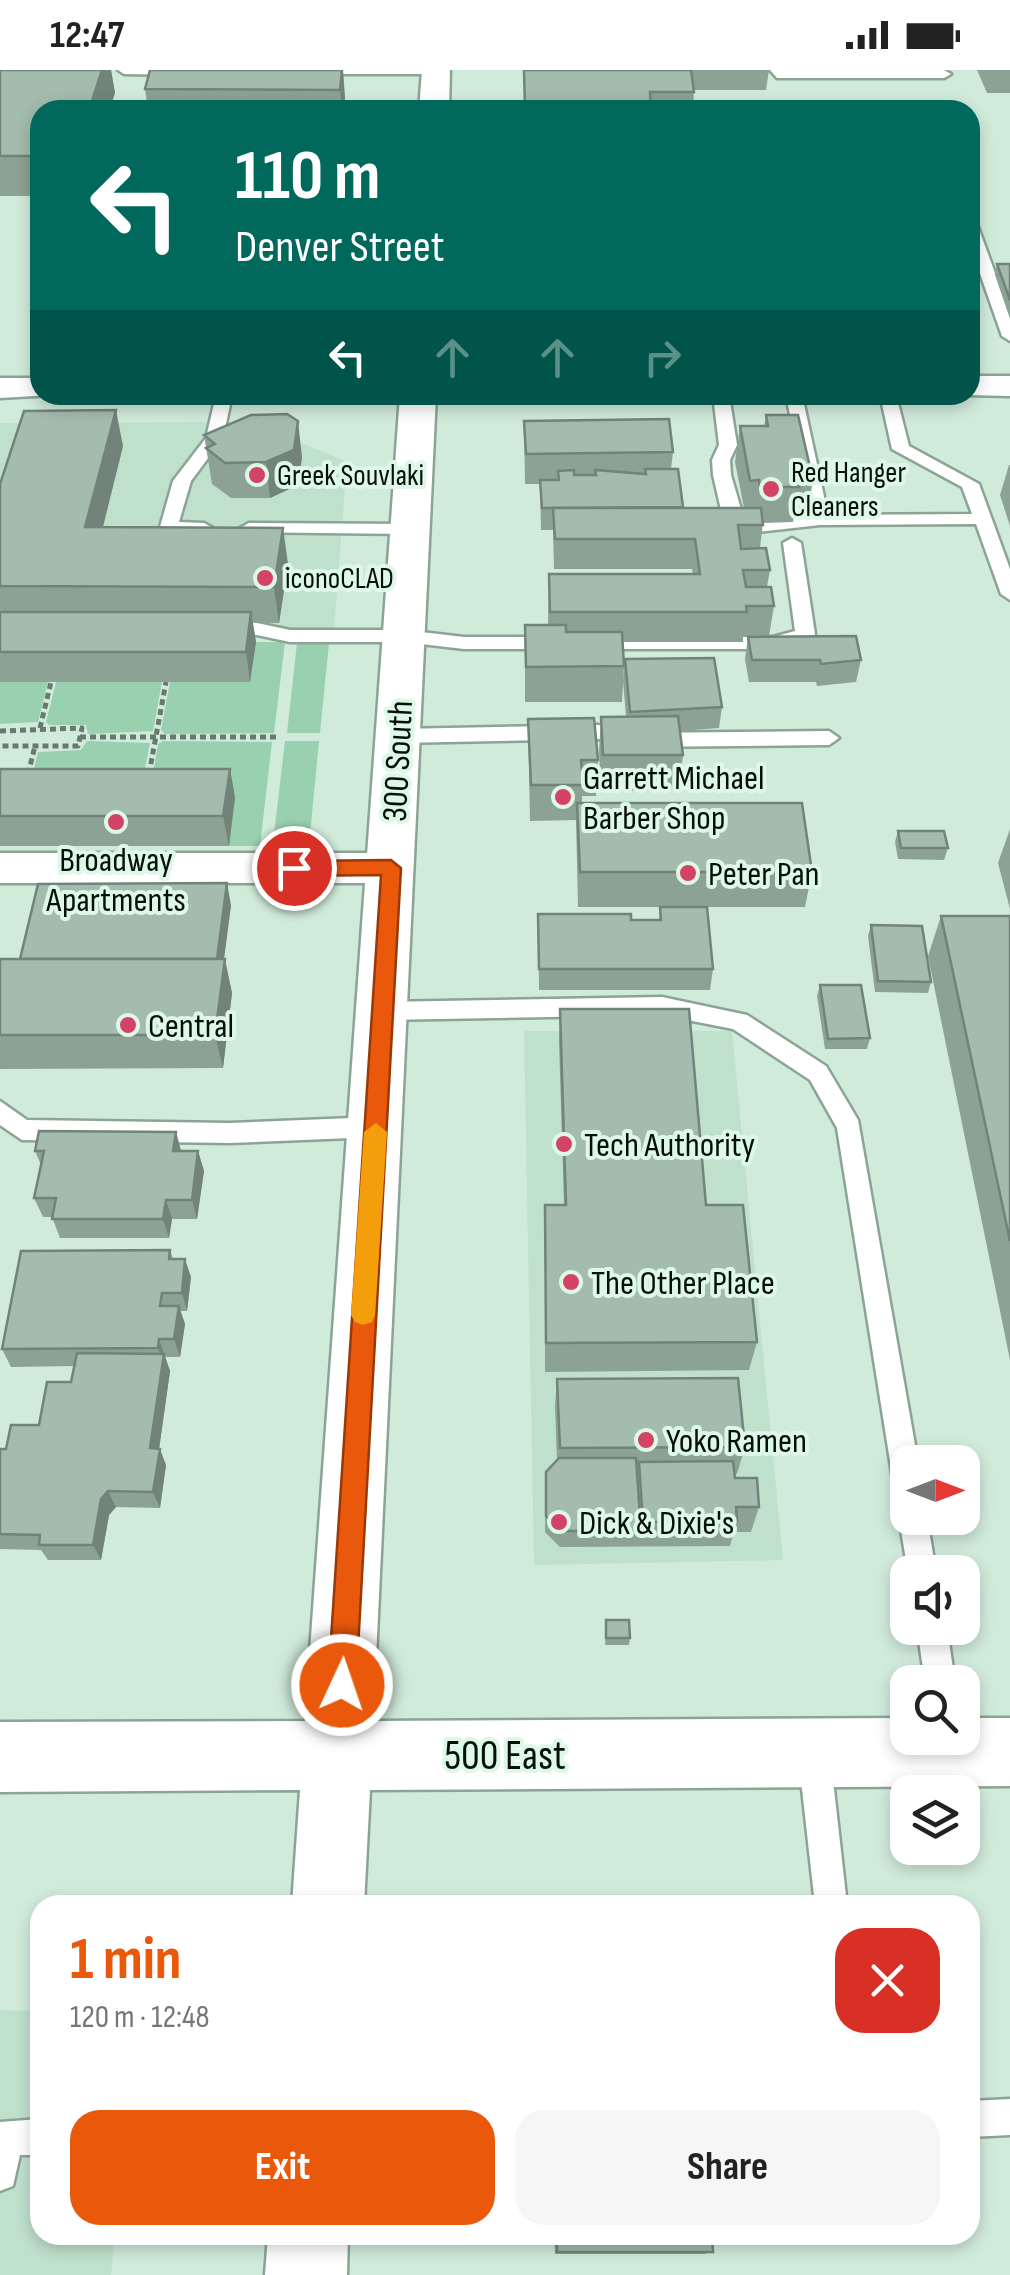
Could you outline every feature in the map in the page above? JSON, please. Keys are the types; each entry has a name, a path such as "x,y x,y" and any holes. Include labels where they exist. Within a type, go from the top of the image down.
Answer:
{"street":[{"path":"434,100 436,70"},
{"path":"980,386 1010,386"},
{"path":"0,388 30,388"},
{"name":"300 South","path":"329,1895 417,405"},
{"path":"0,868 391,868"},
{"name":"500 East","path":"0,1756 890,1751"},
{"path":"306,2275 308,2245"}],"lane":[{"path":"124,70 202,70"},
{"path":"301,70 436,70"},
{"path":"776,70 777,74 944,74"},
{"path":"980,252 1010,336"},
{"path":"222,405 214,438 182,481 170,527 409,529"},
{"path":"722,405 728,445 721,460 722,476 731,514 756,526 798,526 820,520 982,519"},
{"path":"796,405 820,520"},
{"path":"890,405 901,449 970,484 1010,594"},
{"path":"198,629 554,645 752,645 798,639 805,634 806,626 792,543"},
{"path":"398,736 599,732 635,740 829,738"},
{"path":"383,1012 662,1006 739,1021 818,1072 849,1127 901,1445"},
{"path":"0,1110 22,1130 230,1133 376,1127"},
{"path":"814,1753 830,1895"},
{"path":"980,2118 1010,2118"},
{"path":"0,2173 5,2138 30,2137"}],"path":[{"path":"40,728 52,682"},
{"path":"147,783 166,682"},
{"path":"0,730 82,728 78,746 0,746"},
{"path":"80,737 278,737"},
{"path":"26,781 35,746"}],"shaded area":[{"path":"251,422 347,462 334,629 0,631 0,423"},
{"path":"256,642 285,642 274,733 165,734 161,730 170,682 250,682"},
{"path":"297,643 329,643 320,733 287,733"},
{"path":"0,682 48,682 38,722 0,724"},
{"path":"56,682 162,682 153,731 88,734 86,725 49,725 46,722"},
{"path":"87,741 150,743 139,799 27,799 38,752 81,750"},
{"path":"285,741 319,741 310,835 302,835 301,843 273,843"},
{"path":"272,742 260,846 229,846 235,798 149,799 158,744"},
{"path":"524,1031 732,1031 783,1560 534,1565"},
{"path":"0,2010 30,2011 30,2245 114,2245 111,2275 0,2275"}],"building":[{"path":"0,70 102,70 92,100 30,100 30,156 0,156"},
{"path":"150,70 342,70 340,90 145,89"},
{"path":"524,70 691,70 694,92 650,92 650,100 525,100"},
{"path":"997,264 1010,264 1010,300"},
{"path":"116,410 85,527 283,528 274,587 0,586 0,484 24,411"},
{"path":"287,414 298,421 294,450 266,462 225,463 206,448 215,444 204,435 251,415"},
{"path":"766,415 798,415 813,480 798,480 799,487 760,487 759,480 750,481 740,426 768,426"},
{"path":"669,419 673,452 526,454 524,421"},
{"path":"645,469 678,469 683,507 542,508 540,480 559,480 558,471 574,470 574,475 596,475 595,470 646,474"},
{"path":"553,508 761,508 763,525 738,525 741,549 766,548 770,570 743,570 746,587 771,587 774,606 746,606 747,612 550,612 549,574 700,574 695,539 555,539"},
{"path":"0,612 251,612 246,652 0,652"},
{"path":"525,625 566,625 566,632 622,632 624,666 526,667"},
{"path":"856,636 861,660 821,664 820,660 752,660 748,637"},
{"path":"714,658 722,707 630,712 625,659"},
{"path":"678,716 683,755 603,755 601,717"},
{"path":"594,718 598,760 581,760 583,785 531,785 528,719"},
{"path":"0,769 230,769 223,816 0,816"},
{"path":"577,803 802,803 812,872 580,872"},
{"path":"898,831 944,831 948,848 901,848"},
{"path":"227,883 217,959 20,959 38,884"},
{"path":"660,907 707,907 713,969 539,969 538,914 631,914 631,920 661,920"},
{"path":"941,916 1010,916 1010,1241"},
{"path":"871,925 922,926 931,982 878,981"},
{"path":"0,959 225,959 215,1035 0,1035"},
{"path":"820,985 861,985 870,1038 828,1039"},
{"path":"560,1009 689,1009 706,1205 743,1205 757,1342 546,1343 545,1205 566,1205"},
{"path":"39,1131 176,1132 173,1151 198,1151 192,1200 166,1200 163,1219 52,1219 56,1198 34,1198 44,1151 35,1151"},
{"path":"170,1250 169,1259 185,1259 182,1293 162,1293 160,1306 179,1306 174,1339 159,1339 158,1348 2,1349 21,1251"},
{"path":"77,1353 164,1354 150,1448 160,1449 153,1492 108,1491 101,1499 93,1545 39,1545 40,1535 0,1534 0,1449 6,1449 11,1425 39,1425 47,1382 71,1382"},
{"path":"738,1378 745,1447 560,1448 557,1379"},
{"path":"559,1458 636,1458 641,1531 562,1531 546,1516 546,1472"},
{"path":"733,1461 735,1478 757,1478 759,1507 736,1507 737,1521 643,1522 639,1462"},
{"path":"606,1620 629,1620 630,1638 606,1638"},
{"path":"557,2245 713,2245 713,2252 557,2252"}],"slow traffic":[{"path":"363,1315 376,1132"}],"place":[{"name":"Greek Souvlaki","path":"257,475"},
{"name":"Red Hanger Cleaners","path":"771,489"},
{"name":"iconoCLAD","path":"265,578"},
{"name":"Garrett Michael Barber Shop","path":"563,797"},
{"name":"Broadway Apartments","path":"116,822"},
{"name":"Peter Pan","path":"688,873"},
{"name":"Central","path":"128,1025"},
{"name":"Tech Authority","path":"564,1144"},
{"name":"The Other Place","path":"571,1282"},
{"name":"Yoko Ramen","path":"646,1440"},
{"name":"Dick & Dixie's","path":"559,1522"}],"route":[{"path":"294,868 391,868 342,1685"}]}
